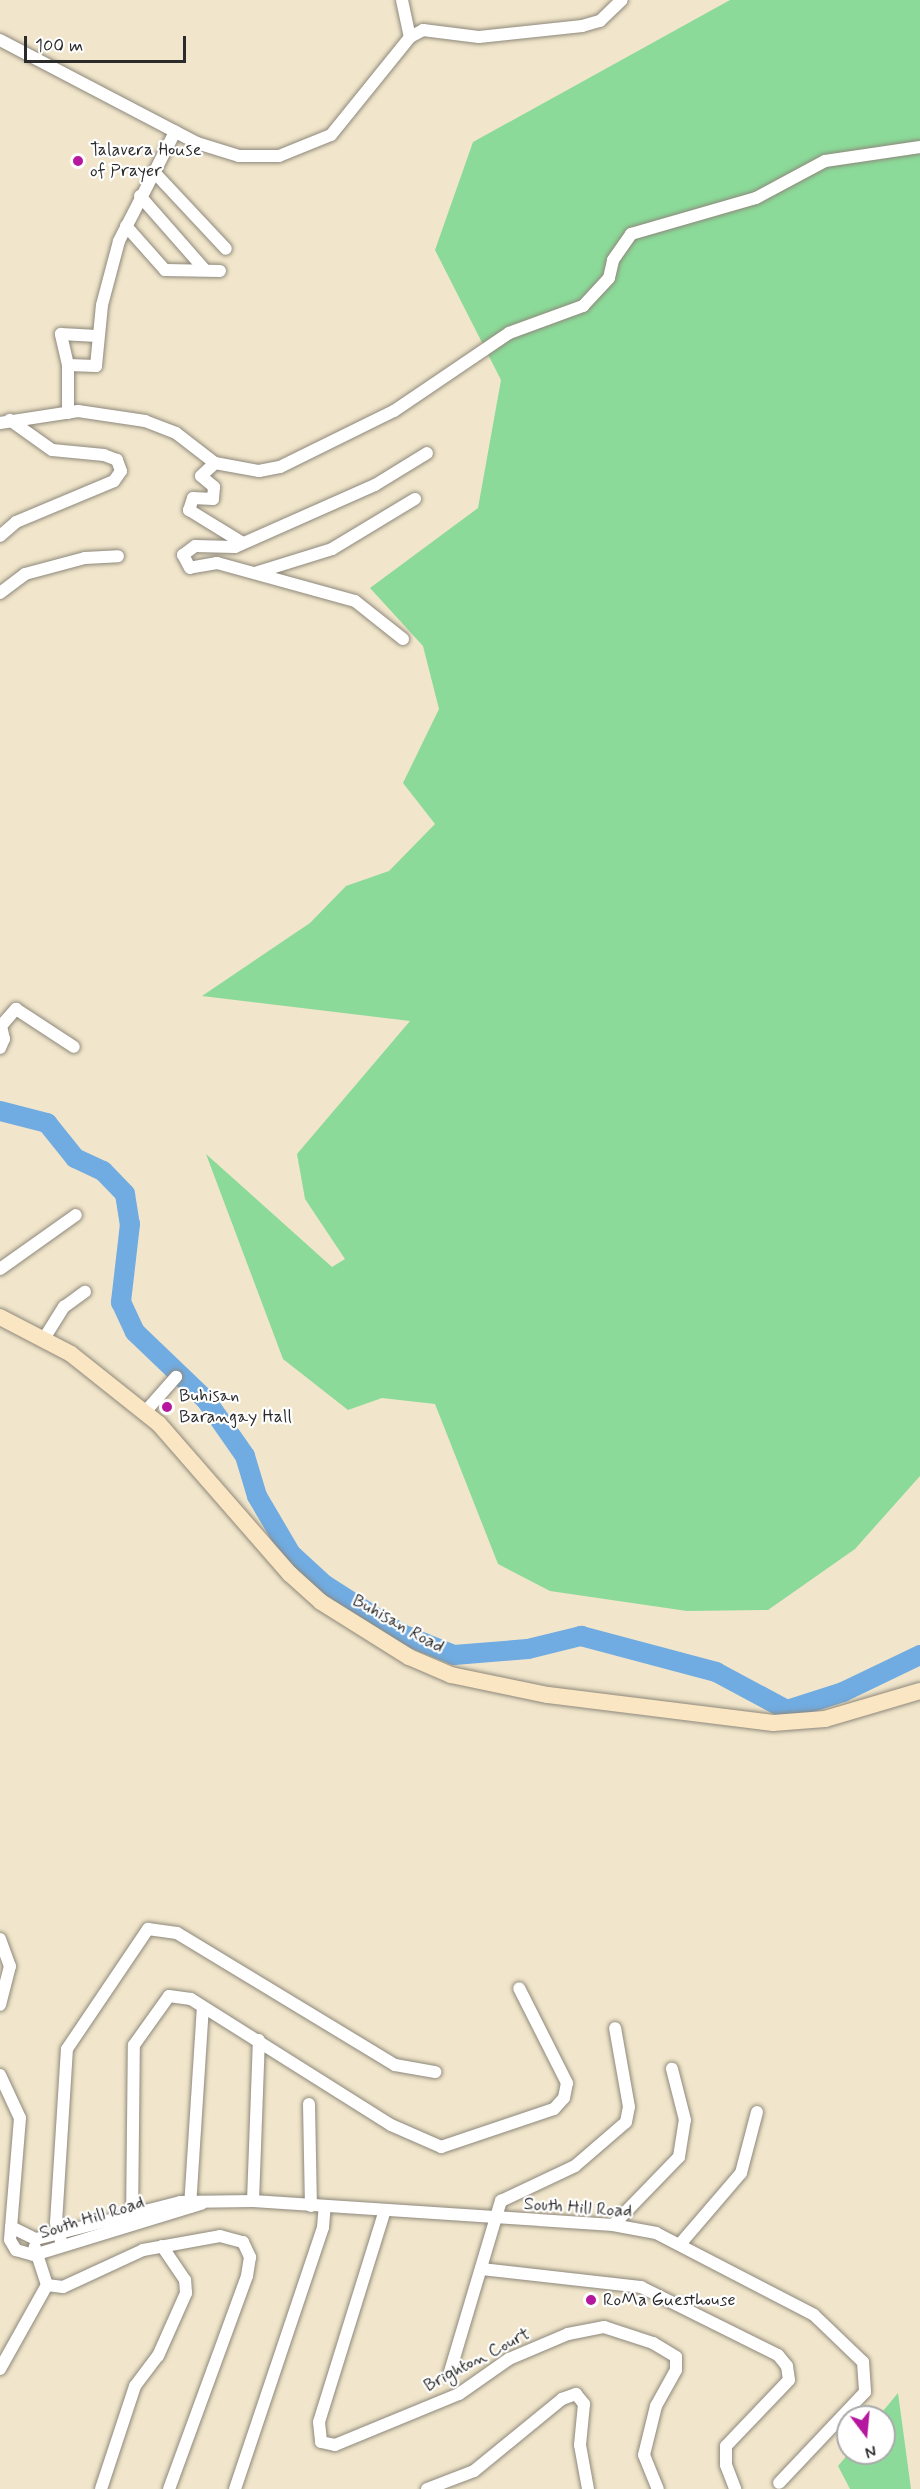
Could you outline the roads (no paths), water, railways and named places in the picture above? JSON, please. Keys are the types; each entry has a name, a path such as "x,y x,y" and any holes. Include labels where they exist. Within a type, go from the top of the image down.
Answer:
{"street":[{"path":"402,0 410,37"},
{"path":"0,39 175,132 239,156 279,156 330,135 410,37 423,30 479,37 582,26 600,21 622,0"},
{"path":"68,365 96,366 98,336 126,226 140,195 175,132"},
{"path":"5,422 68,413 165,427 215,463 259,471 280,467 394,411 509,333 583,306 609,278 613,260 631,234 756,198 825,161 920,147"},
{"path":"154,172 226,249"},
{"path":"140,195 205,270"},
{"path":"126,226 165,270 220,271"},
{"path":"68,413 68,365 61,334 98,336"},
{"path":"0,536 16,522 114,481 121,471 117,460 104,455 52,450 5,422"},
{"path":"404,639 355,601 217,563 197,569 185,565 183,555 195,546 229,548 375,485 427,453"},
{"path":"215,463 201,477 214,487 213,499 193,498 189,510 241,542"},
{"path":"255,573 332,549 415,499"},
{"path":"0,593 25,574 85,558 118,556"},
{"path":"0,1048 4,1039 1,1026 16,1009 74,1047"},
{"path":"0,1269 76,1215"},
{"path":"45,1337 64,1307 85,1292"},
{"name":"Buhisan Road","path":"0,1317 45,1337 146,1412 321,1602 399,1652 451,1675 548,1695 773,1723 825,1719 920,1691"},
{"path":"146,1412 176,1377"},
{"path":"62,2245 57,2233 67,2049 148,1929 177,1933 395,2065 435,2072"},
{"path":"0,1939 10,1972 0,2005"},
{"path":"131,2216 136,2039 169,1996 184,1996 259,2040 391,2125 441,2147 460,2144 554,2109 564,2098 567,2083 519,1988"},
{"path":"194,2204 203,2008"},
{"path":"449,2375 501,2201 575,2166 626,2122 629,2107 615,2028"},
{"path":"253,2201 259,2040"},
{"path":"614,2225 679,2157 685,2120 672,2069"},
{"name":"South Hill Road","path":"0,2075 20,2118 11,2245 34,2255 131,2216"},
{"path":"309,2104 311,2206"},
{"path":"681,2243 741,2173 757,2112"},
{"name":"South Hill Road","path":"11,2228 36,2240 131,2216 194,2204 253,2201 494,2220 614,2225 681,2243 814,2315 863,2362 865,2392 779,2483"},
{"path":"235,2489 323,2226 325,2206"},
{"name":"Brighton Court","path":"385,2210 319,2422 321,2442 335,2445 459,2394 509,2359 568,2334 604,2327 653,2343 676,2357 676,2370 656,2406 644,2455 658,2489"},
{"path":"47,2285 63,2287 162,2246 220,2236 243,2242 250,2257 247,2276 169,2489"},
{"path":"36,2240 34,2255 47,2285"},
{"path":"101,2489 135,2386 158,2356 186,2293 185,2280 162,2246"},
{"path":"481,2269 641,2287 777,2355 787,2366 789,2380 726,2446 726,2465 735,2489"},
{"path":"0,2369 47,2285"},
{"path":"427,2489 474,2470 562,2399 576,2394 584,2404 580,2445 588,2489"}],"waterway":[{"path":"0,1111 47,1123 75,1158 103,1171 125,1194 130,1224 121,1302 135,1332 206,1400 245,1456 257,1496 291,1554 325,1585 402,1634 454,1655 528,1649 581,1636 716,1672 787,1710 843,1692 920,1655"}],"place":[{"name":"Talavera House of Prayer","path":"78,161"},
{"name":"Buhisan Barangay Hall","path":"167,1407"},
{"name":"RoMa Guesthouse","path":"591,2300"}]}
